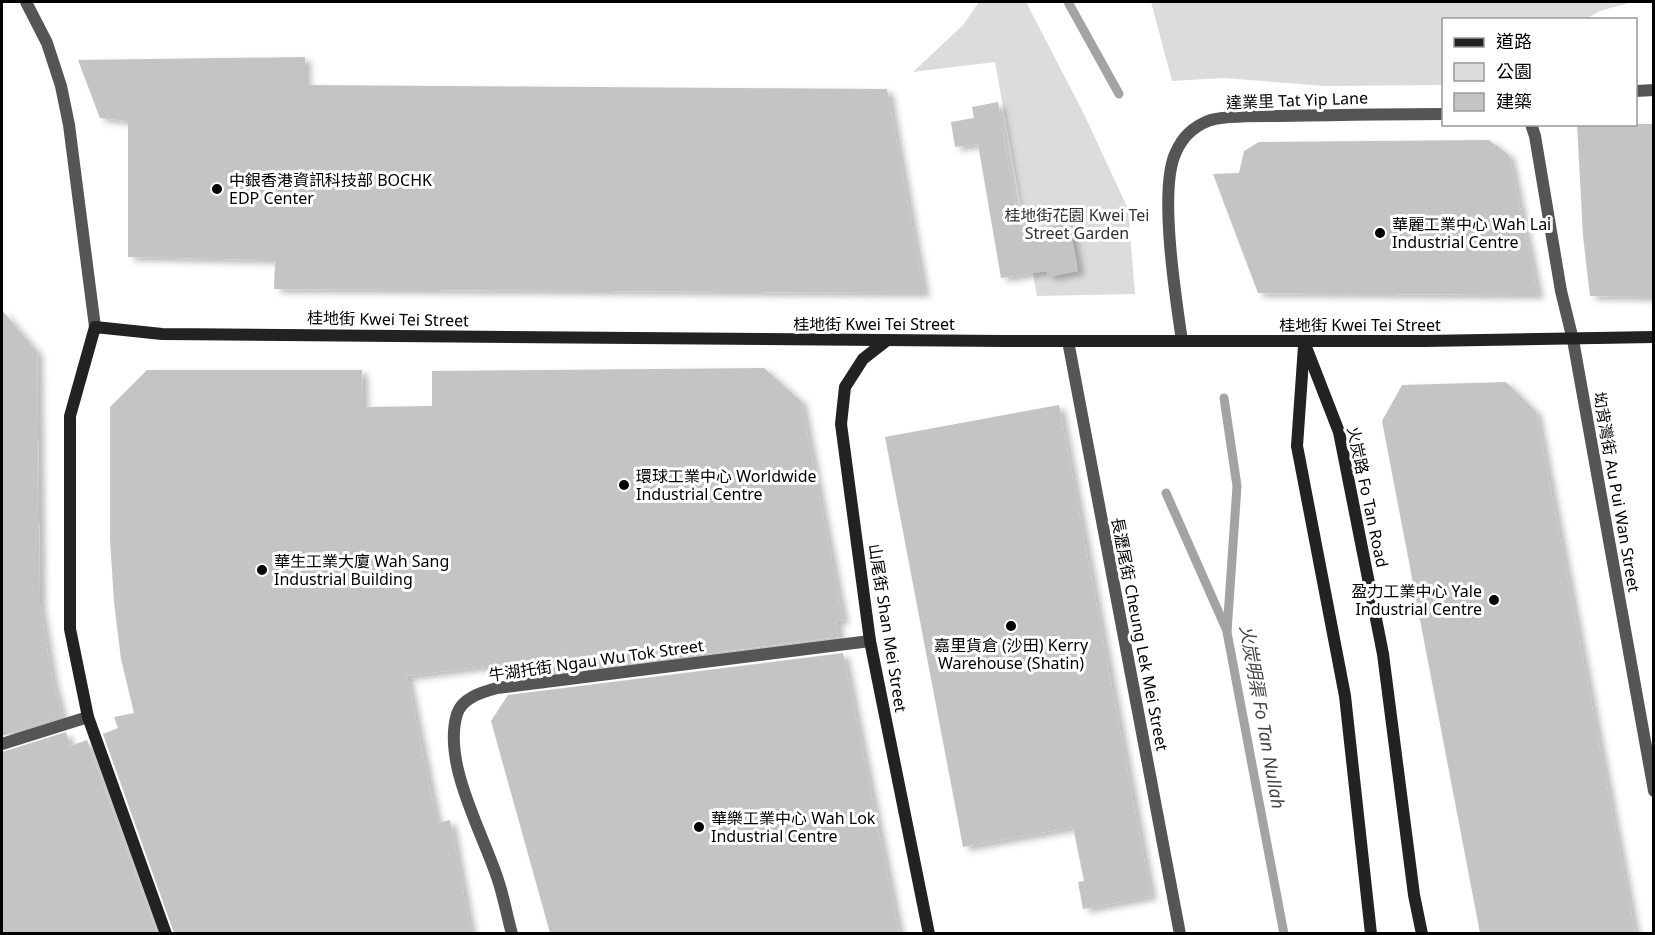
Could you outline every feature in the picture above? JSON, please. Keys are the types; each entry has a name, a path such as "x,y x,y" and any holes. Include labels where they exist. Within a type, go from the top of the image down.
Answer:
{"street":[{"path":"26,2 46,43 61,86 69,125 95,327 70,416 70,629 88,717 166,933"},
{"path":"1637,91 1653,90"},
{"name":"達業里 Tat Yip Lane","path":"1182,341 1175,296 1169,207 1170,172 1175,153 1187,134 1209,120 1247,117 1442,114"},
{"path":"1532,126 1561,291 1573,339"},
{"name":"桂地街 Kwei Tei Street","path":"95,327 162,334 886,341 1304,342 1653,337"},
{"name":"㘭背灣街 Au Pui Wan Street","path":"1573,339 1653,791"},
{"name":"山尾街 Shan Mei Street","path":"886,341 863,359 845,387 841,424 870,641 929,933"},
{"name":"長瀝尾街 Cheung Lek Mei Street","path":"1068,341 1180,933"},
{"path":"1304,342 1297,446 1345,696 1371,933"},
{"name":"火炭路 Fo Tan Road","path":"1304,342 1340,432 1383,654 1414,895 1422,933"},
{"name":"牛湖托街 Ngau Wu Tok Street","path":"512,933 498,880 456,766 453,739 457,712 476,693 497,688 870,641"},
{"path":"2,744 88,717"}],"green space":[{"name":"桂地街花園 Kwei Tei Street Garden","path":"979,2 1026,2 1084,114 1128,209 1135,294 1037,296 995,62 913,72 963,25"},
{"path":"1151,2 1632,2 1600,11 1588,18 1442,18 1442,85 1325,86 1224,78 1172,81"}],"building":[{"path":"305,57 305,85 887,89 924,293 274,289 275,260 128,257 128,121 100,118 78,60"},
{"path":"998,102 1020,232 1069,223 1078,271 1048,277 1047,271 1001,278 978,144 955,147 951,122 974,118 972,107"},
{"path":"1653,124 1653,297 1590,296 1583,236 1577,126"},
{"name":"華麗工業中心 Wah Lai Industrial Centre","path":"1489,140 1509,155 1538,295 1258,293 1213,174 1239,173 1244,151 1259,142"},
{"path":"2,310 37,352 40,606 52,678 62,716 2,736"},
{"path":"764,368 801,401 843,620 836,621 839,637 520,677 532,660 407,676 437,823 450,820 471,933 174,933 103,734 118,728 114,717 134,713 121,659 114,602 110,539 110,407 147,370 362,370 363,407 432,406 432,371"},
{"name":"盈力工業中心 Yale Industrial Centre","path":"1506,382 1536,412 1635,933 1480,933 1382,421 1402,385"},
{"name":"嘉里貨倉 (沙田) Kerry Warehouse (Shatin)","path":"1059,405 1151,896 1083,909 1078,882 1084,881 1073,827 963,847 885,437"},
{"name":"華樂工業中心 Wah Lok Industrial Centre","path":"843,653 899,933 550,933 491,721 508,695"},
{"path":"66,732 70,746 87,740 157,933 2,933 2,752"}],"waterway":[{"path":"1068,2 1119,94"},
{"name":"火炭明渠 Fo Tan Nullah","path":"1224,398 1237,486 1227,632 1284,934"},
{"path":"1166,493 1227,631"}],"place":[{"name":"中銀香港資訊科技部 BOCHK EDP Center","path":"217,189"},
{"name":"華麗工業中心 Wah Lai Industrial Centre","path":"1380,233"},
{"name":"環球工業中心 Worldwide Industrial Centre","path":"624,485"},
{"name":"華生工業大廈 Wah Sang Industrial Building","path":"262,570"},
{"name":"盈力工業中心 Yale Industrial Centre","path":"1494,600"},
{"name":"嘉里貨倉 (沙田) Kerry Warehouse (Shatin)","path":"1011,626"},
{"name":"華樂工業中心 Wah Lok Industrial Centre","path":"699,827"}]}
